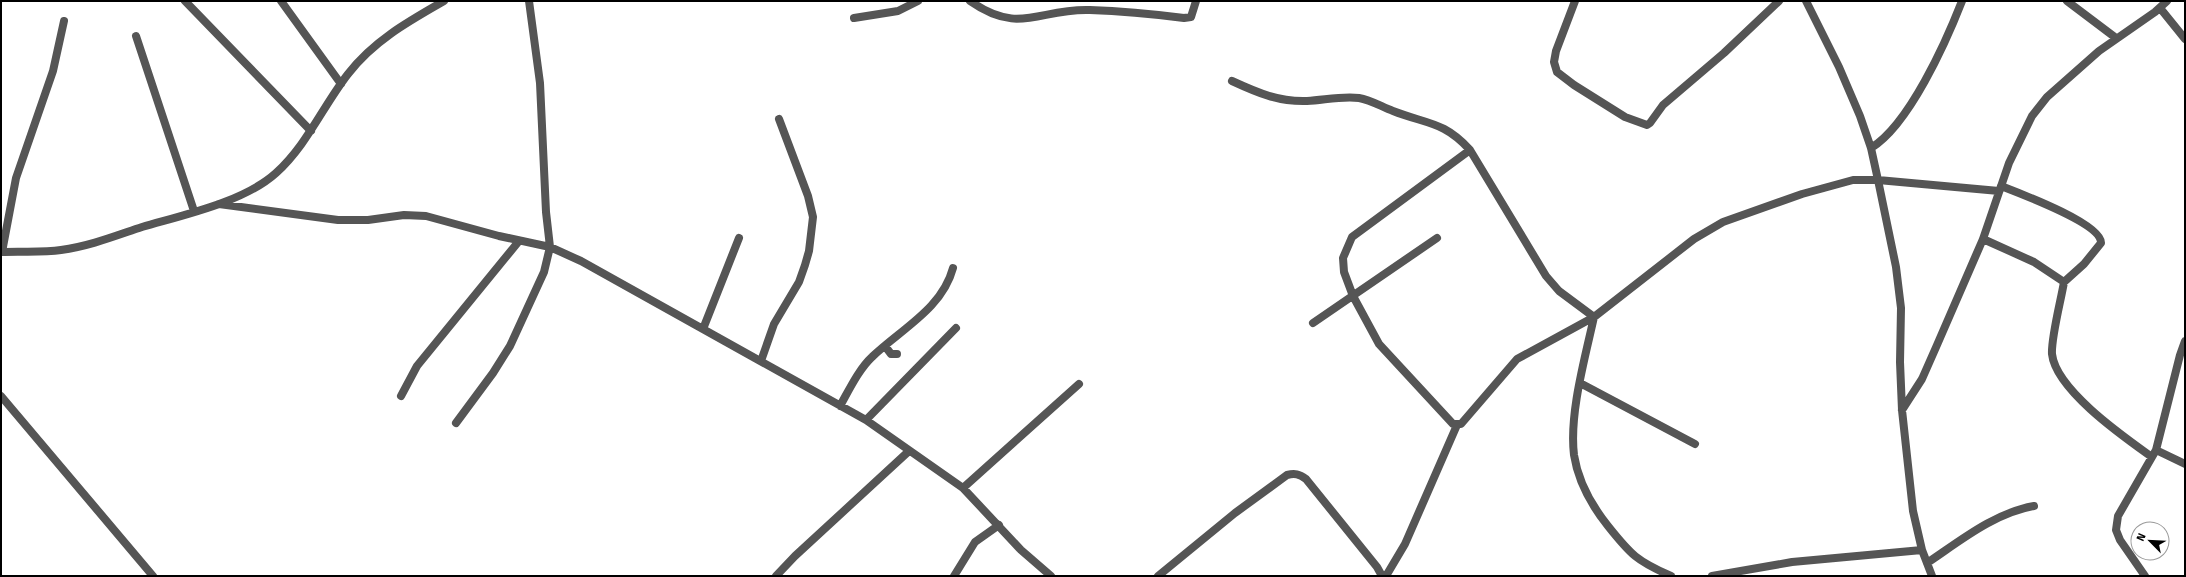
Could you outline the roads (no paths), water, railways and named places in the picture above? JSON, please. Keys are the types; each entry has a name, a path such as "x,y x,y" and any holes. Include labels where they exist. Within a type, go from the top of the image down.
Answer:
{"street":[{"path":"185,1 311,131"},
{"path":"281,1 341,84"},
{"path":"64,21 53,71 16,178 2,252 60,251 86,246 218,204 263,183 276,173 311,131 341,84 373,47 444,1"},
{"path":"456,423 493,373 510,346 544,272 550,247 546,212 540,83 529,1"},
{"path":"854,18 898,11 918,1"},
{"path":"970,1 992,13 1016,20 1089,10 1184,18 1191,17 1196,1"},
{"path":"1575,1 1556,51 1554,62 1557,72 1626,117 1647,125 1663,105 1724,53 1779,1"},
{"path":"1806,1 1839,67 1860,116 1871,148 1896,267 1901,308 1900,362 1902,410 1914,511 1922,550 1932,576"},
{"path":"1871,148 1880,143 1911,105 1962,1"},
{"path":"2067,1 2116,38"},
{"path":"1902,410 1922,380 1983,239 2000,188 2025,128 2038,106 2116,38 2160,8 2167,1"},
{"path":"2160,8 2185,39"},
{"path":"136,36 194,211"},
{"path":"1232,81 1263,96 1278,100 1307,101 1344,97 1361,98 1392,111 1446,128 1458,136 1470,150 1546,276 1559,291 1594,317"},
{"path":"762,362 774,324 799,282 805,265 809,251 813,217 808,196 779,119"},
{"path":"1470,150 1352,237 1346,247 1342,266 1353,296 1379,344 1452,424 1461,424 1517,359 1594,317 1694,238 1723,222 1825,187 1854,180 1878,180 2000,188 2074,218 2099,235 2101,240 2099,247 2071,277 2064,282 2052,355 2068,387 2090,409 2154,454 2185,464"},
{"path":"218,204 338,220 368,220 404,215 426,216 519,241 550,247 580,261 866,420 963,488 1021,550 1051,576"},
{"path":"703,330 739,238"},
{"path":"1313,323 1437,238"},
{"path":"1983,239 2034,262 2064,282"},
{"path":"401,396 417,366 519,241"},
{"path":"840,406 870,358 937,301 950,281 953,268"},
{"path":"1594,317 1576,399 1573,438 1574,456 1587,494 1603,520 1629,553 1646,565 1671,576"},
{"path":"866,420 956,328"},
{"path":"2145,576 2120,540 2116,530 2118,516 2154,454 2185,341"},
{"path":"884,346 891,354 897,354"},
{"path":"1580,383 1694,444"},
{"path":"963,488 1079,384"},
{"path":"1,396 153,576"},
{"path":"1386,576 1405,544 1457,425"},
{"path":"776,576 795,556 909,451"},
{"path":"1158,576 1235,513 1287,475 1294,473 1300,474 1306,479 1377,567 1382,576"},
{"path":"1926,562 2015,509 2034,506"},
{"path":"954,576 975,542 999,525"},
{"path":"1712,576 1792,562 1922,550"}]}
